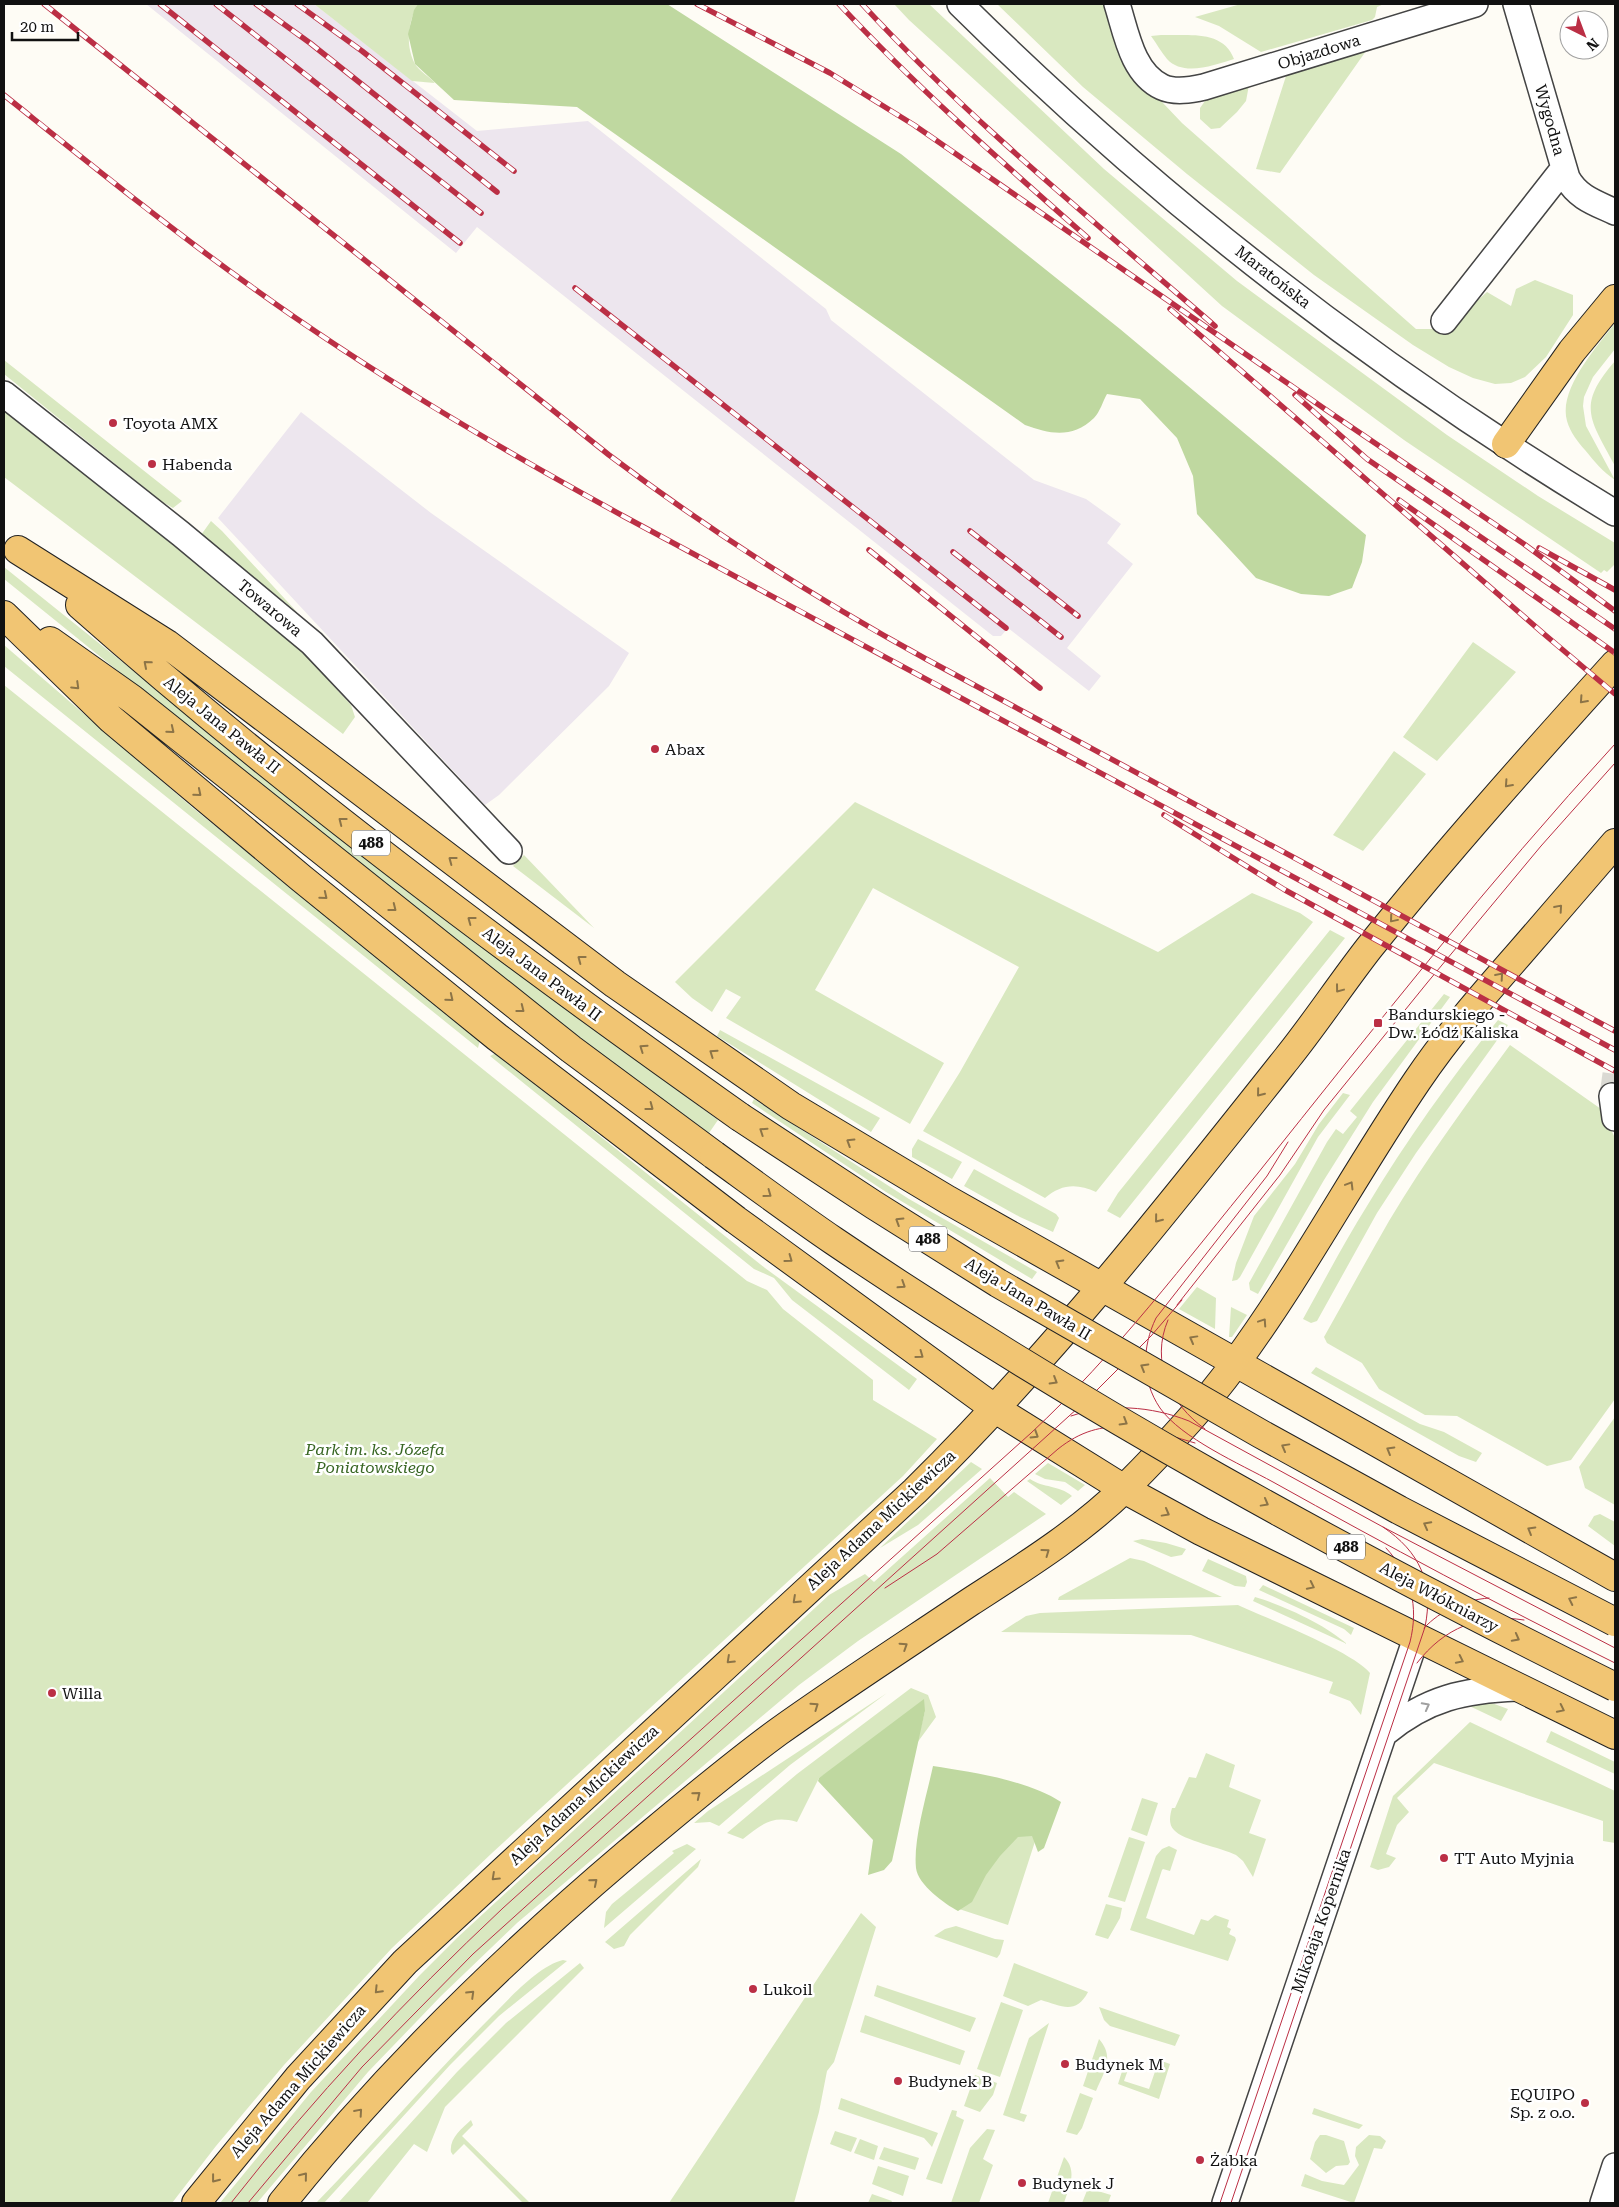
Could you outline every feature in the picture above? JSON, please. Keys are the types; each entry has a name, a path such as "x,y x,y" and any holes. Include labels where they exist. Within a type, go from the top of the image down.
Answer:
{"main road":[{"path":"1506,444 1572,351 1615,299"},
{"path":"11,544 167,644 615,984 736,1069 866,1152 1615,1577"},
{"name":"Aleja Jana Pawła II","path":"11,544 149,666 306,792 587,1008 740,1116 874,1205 998,1283 1399,1510 1615,1622"},
{"name":"Aleja Włókniarzy","path":"4,609 132,699 571,1049 833,1241 969,1329 1082,1398 1223,1480 1396,1575 1615,1687"},
{"path":"4,615 111,719 490,1031 736,1220 994,1408 1124,1489 1201,1531 1615,1735"},
{"name":"Aleja Adama Mickiewicza","path":"196,2203 292,2085 405,1962 915,1491 994,1408 1101,1287 1284,1062 1368,950 1494,799 1615,664"},
{"path":"282,2203 374,2094 456,2008 557,1914 692,1798 776,1734 863,1673 1038,1558 1094,1516 1124,1489 1185,1425 1236,1362 1286,1288 1393,1118 1442,1047 1474,1006 1615,843"}],"street":[{"name":"Maratońska","path":"960,4 1052,91 1138,167 1225,239 1355,339 1506,444 1615,513"},
{"name":"Objazdowa","path":"1117,4 1134,57 1141,67 1162,88 1184,91 1204,87 1475,4"},
{"name":"Wygodna","path":"1516,4 1564,168 1573,190 1588,200 1615,212"},
{"path":"1444,321 1564,168"},
{"name":"Towarowa","path":"4,394 181,534 312,643 509,851"},
{"name":"Mikołaja Kopernika","path":"1226,2203 1416,1638"},
{"path":"1385,1733 1422,1707 1447,1697 1473,1690 1517,1688"},
{"path":"1603,2203 1615,2166"}],"shaded area":[{"path":"146,4 314,4 477,131 588,121 826,309 831,320 1034,480 1086,499 1121,524 1107,543 1133,564 1067,648 1101,676 1089,691 1008,628 1001,636 993,636 477,227 456,253"},
{"path":"301,412 431,513 629,653 609,686 499,795 485,805 218,518"}],"green space":[{"path":"314,4 418,4 410,26 410,49 417,67 435,83 412,81"},
{"path":"418,4 667,4 901,154 1120,329 1366,535 1362,562 1352,588 1329,596 1301,594 1256,578 1197,514 1193,476 1177,438 1140,399 1107,394 1094,418 1086,425 1069,432 1043,431 1025,425 577,107 454,100 415,64 408,34 414,10"},
{"path":"894,4 929,4 1104,169 1237,281 1447,435 1538,496 1615,543 1615,564 1607,572 1604,570 1601,573 1404,440 1222,306 909,20"},
{"path":"997,4 1104,4 1118,49 1125,63 1182,123 1416,329 1445,329 1487,292 1511,306 1516,289 1535,280 1573,295 1573,315 1546,357 1525,377 1511,383 1495,384 1473,378 1449,367 1413,345 1314,275 1187,174 1083,87"},
{"path":"1241,4 1384,4 1377,7 1375,17 1372,20 1261,52 1219,26 1195,17"},
{"path":"1193,35 1213,38 1229,49 1234,59 1199,68 1182,67 1167,59 1151,36"},
{"path":"1366,51 1280,173 1256,169 1287,73"},
{"path":"1249,85 1246,101 1220,128 1211,129 1200,119 1200,108 1205,101"},
{"path":"1615,323 1615,349 1593,377 1584,397 1583,406 1586,426 1615,480 1599,466 1575,437 1567,421 1566,409 1573,382"},
{"path":"4,360 182,501 173,508 161,501 4,374"},
{"path":"1615,361 1615,466 1594,424 1591,402 1595,390"},
{"path":"4,408 296,645 351,705 355,717 343,734 4,477"},
{"path":"211,521 222,531 297,612 201,535"},
{"path":"4,567 277,786 475,941 718,1120 709,1133 682,1113 680,1114 594,1049 424,917 4,579"},
{"path":"1473,642 1516,672 1437,761 1403,737"},
{"path":"4,645 193,808 480,1040 478,1048 4,666"},
{"name":"Park im. ks. Józefa Poniatowskiego","path":"4,685 747,1281 767,1290 783,1309 873,1380 873,1400 937,1439 903,1476 492,1853 392,1948 284,2065 216,2146 172,2203 4,2203"},
{"path":"1394,751 1426,774 1363,851 1333,835"},
{"path":"855,802 1158,952 1252,893 1300,913 1313,922 1096,1192 1082,1187 1069,1186 1051,1193 1045,1198 923,1131 960,1072 1019,967 873,888 815,990 944,1063 910,1124 726,1018 741,997 726,989 712,1012 692,998 675,982"},
{"path":"524,855 594,928 513,866"},
{"path":"1330,930 1345,938 1120,1218 1107,1211 1118,1193"},
{"path":"1444,994 1450,997 1373,1102 1324,1180 1258,1294 1250,1290 1249,1283 1327,1142 1336,1129 1343,1134 1357,1117 1350,1111"},
{"path":"1498,1020 1508,1025 1416,1153 1377,1213 1317,1321 1311,1323 1303,1319 1350,1234 1397,1158 1446,1088"},
{"path":"720,1030 880,1118 871,1132 717,1036"},
{"path":"1510,1045 1601,1109 1615,1138 1615,1399 1571,1460 1547,1466 1457,1416 1425,1415 1379,1389 1362,1363 1327,1343 1324,1337 1403,1198 1448,1131"},
{"path":"496,1053 765,1268 917,1379 909,1390 792,1300 774,1278 754,1269 490,1056"},
{"path":"1343,1093 1350,1095 1318,1137 1240,1277 1232,1281 1236,1263 1254,1216 1295,1164 1319,1124"},
{"path":"754,1099 909,1199 1037,1272 1032,1279 886,1192 752,1103"},
{"path":"918,1139 962,1162 952,1179 912,1157 912,1149"},
{"path":"974,1169 1056,1214 1059,1218 1053,1232 1020,1217 964,1186"},
{"path":"1197,1287 1216,1298 1215,1329 1179,1309"},
{"path":"1231,1307 1247,1315 1232,1337 1229,1337"},
{"path":"1316,1367 1420,1424 1444,1432 1482,1453 1476,1462 1459,1456 1311,1373"},
{"path":"1615,1417 1615,1505 1585,1488 1579,1467"},
{"path":"971,1462 982,1469 918,1525 880,1548"},
{"path":"1048,1463 1085,1485 1078,1491 1065,1482 1045,1479 1035,1474"},
{"path":"990,1478 1008,1497 1014,1492 1046,1514 858,1641 799,1685 517,1923 441,1996 368,2072 257,2203 220,2203 311,2092 458,1937 829,1595 865,1574 874,1582"},
{"path":"1030,1479 1067,1492 1072,1496 1061,1505 1027,1481"},
{"path":"1600,1514 1615,1522 1615,1546 1588,1526 1594,1516"},
{"path":"1142,1539 1186,1549 1182,1555 1171,1557 1133,1541"},
{"path":"1130,1558 1144,1561 1222,1597 1058,1600 1059,1597"},
{"path":"1208,1559 1246,1576 1247,1582 1245,1587 1235,1586 1202,1571"},
{"path":"1263,1585 1354,1628 1351,1635 1344,1629 1259,1590"},
{"path":"1255,1597 1304,1616 1347,1644 1253,1601"},
{"path":"1238,1605 1347,1655 1370,1673 1361,1715 1350,1701 1329,1693 1333,1682 1191,1635 1001,1632 1026,1616 1040,1613"},
{"path":"911,1688 928,1695 936,1717 917,1743 925,1711 819,1778 797,1822 774,1820 762,1825 743,1839 727,1833 797,1774"},
{"path":"887,1693 790,1765 719,1826 710,1822 694,1823 708,1811"},
{"path":"924,1699 925,1711 892,1861 884,1870 868,1875 873,1840 818,1781 819,1778"},
{"path":"1461,1702 1489,1702 1508,1709 1501,1721"},
{"path":"1470,1722 1615,1791 1615,1843 1603,1841 1603,1821 1434,1763 1397,1798 1409,1812 1397,1825 1386,1854 1396,1858 1389,1867 1378,1870 1370,1867 1393,1796"},
{"path":"1551,1731 1615,1762 1615,1774 1546,1742"},
{"path":"1206,1753 1235,1765 1229,1787 1261,1800 1249,1833 1266,1839 1253,1877 1243,1861 1236,1855 1178,1834 1171,1825 1170,1816 1172,1808 1175,1808 1189,1777 1196,1778"},
{"path":"933,1766 999,1778 1032,1788 1061,1802 1044,1848 1038,1852 1032,1836 1018,1837 1000,1856 986,1875 972,1902 958,1911 946,1904 927,1887 916,1868 918,1831"},
{"path":"1142,1798 1158,1803 1147,1836 1131,1830"},
{"path":"989,1810 1040,1826 1008,1925 956,1908"},
{"path":"1129,1837 1145,1842 1125,1902 1108,1897"},
{"path":"687,1844 696,1849 604,1928 606,1912 612,1904 674,1853 672,1851"},
{"path":"1169,1846 1177,1850 1170,1871 1162,1870 1146,1918 1194,1935 1201,1919 1208,1921 1215,1915 1229,1920 1227,1927 1231,1929 1229,1934 1235,1937 1236,1940 1228,1961 1130,1930 1156,1856 1162,1849"},
{"path":"701,1859 698,1867 630,1935 624,1946 614,1949 605,1942"},
{"path":"1106,1904 1122,1908 1120,1918 1108,1939 1095,1935"},
{"path":"861,1913 876,1927 834,2062 827,2071 819,2112 794,2203 669,2203"},
{"path":"956,1926 995,1939 1004,1940 1000,1954 997,1958 934,1936 945,1929"},
{"path":"563,1960 567,1961 499,2016 450,2065 324,2203 316,2203 515,1993 544,1969 553,1963"},
{"path":"580,1963 584,1968 445,2107 427,2152 414,2144 367,2203 338,2203 457,2072 506,2023"},
{"path":"1014,1963 1088,1992 1078,2004 1073,2006 1061,2006 1041,2000 1028,2006 1003,1996"},
{"path":"877,1985 976,2018 970,2032 874,1996"},
{"path":"1001,2002 1023,2010 1000,2077 977,2069"},
{"path":"1099,2007 1180,2035 1175,2046 1110,2026 1104,2020"},
{"path":"865,2015 965,2051 960,2065 860,2032"},
{"path":"1049,2023 1020,2113 1027,2115 1024,2122 1003,2115 1029,2038"},
{"path":"1099,2039 1104,2046 1107,2058 1105,2071 1096,2091 1083,2086"},
{"path":"1159,2060 1170,2064 1159,2099 1118,2084 1124,2065 1129,2067 1124,2081 1149,2089"},
{"path":"975,2075 997,2083 993,2095 980,2112 964,2106"},
{"path":"1080,2093 1093,2098 1082,2128 1077,2135 1066,2132"},
{"path":"841,2098 938,2133 932,2147 924,2138 838,2109"},
{"path":"1314,2108 1363,2125 1359,2129 1312,2114"},
{"path":"952,2110 957,2111 956,2116 964,2120 942,2184 926,2179"},
{"path":"471,2120 473,2125 462,2136 530,2203 523,2203 464,2144 453,2155 451,2147 454,2139"},
{"path":"987,2129 995,2130 983,2159 993,2165 979,2203 951,2203 970,2148"},
{"path":"835,2131 857,2138 851,2152 830,2144"},
{"path":"1320,2135 1344,2141 1350,2162 1348,2165 1336,2166 1326,2173 1310,2159 1315,2142"},
{"path":"1369,2135 1380,2136 1386,2141 1382,2149 1374,2148 1354,2203 1301,2186 1305,2174 1322,2181 1344,2185 1359,2165 1355,2156 1356,2147"},
{"path":"860,2139 878,2146 874,2160 854,2153"},
{"path":"884,2147 919,2158 915,2170 879,2159"},
{"path":"1064,2157 1071,2168 1071,2179 1064,2203 1048,2203"},
{"path":"878,2166 909,2176 903,2196 872,2184"},
{"path":"1088,2188 1111,2195 1108,2203 1082,2203"},
{"path":"872,2194 892,2201 891,2203 868,2203"}],"tunnel":[{"path":"1612,1096 1615,1074"}],"tram line":[{"path":"231,2203 295,2125 361,2050 503,1908 1031,1433 1092,1372 1177,1274 1477,902 1522,848 1615,744"},
{"path":"1177,1305 1280,1175 1324,1110 1541,846 1615,763"},
{"path":"1288,1142 1267,1176 1156,1318 1148,1340 1146,1363 1149,1386 1160,1408 1182,1430 1212,1450 1443,1575 1615,1663"},
{"path":"248,2203 362,2067 473,1954 1089,1398 1151,1336 1182,1300"},
{"path":"1168,1320 1161,1351 1167,1381 1173,1395 1182,1407 1205,1429"},
{"path":"1071,1416 1100,1409 1130,1408 1160,1412 1189,1421 1383,1527 1615,1648"},
{"path":"885,1588 937,1554 1058,1449 1075,1438 1091,1431 1108,1427 1124,1427 1141,1429 1195,1443"},
{"path":"1231,2203 1425,1627 1427,1596 1421,1570 1415,1558 1406,1547 1383,1527"},
{"path":"1220,2203 1410,1642 1414,1616 1411,1592 1402,1569 1386,1548"},
{"path":"1424,1628 1445,1611 1471,1601 1489,1598"},
{"path":"1417,1663 1439,1641 1451,1632 1464,1626 1478,1621 1493,1619 1524,1620"}],"railway":[{"path":"44,4 609,455 724,537 804,588 926,659 1615,1031"},
{"path":"160,4 460,243"},
{"path":"216,4 481,213"},
{"path":"256,4 310,43 497,192"},
{"path":"297,4 362,51 514,171"},
{"path":"697,4 830,73 914,125 1335,416 1524,544 1615,611"},
{"path":"839,4 930,95 1088,238"},
{"path":"862,4 903,47 990,130 1215,326"},
{"path":"4,95 156,215 249,285 340,348 481,435 625,517 1615,1050"},
{"path":"575,288 1006,628"},
{"path":"1170,309 1615,694"},
{"path":"1295,395 1367,459 1615,629"},
{"path":"1399,500 1615,653"},
{"path":"970,531 1078,616"},
{"path":"1539,548 1615,590"},
{"path":"869,550 1040,688"},
{"path":"953,552 1061,637"},
{"path":"1164,815 1285,890 1615,1071"}],"place":[{"name":"Toyota AMX","path":"113,423"},
{"name":"Habenda","path":"152,464"},
{"name":"Abax","path":"655,749"},
{"name":"Bandurskiego - Dw. Łódź Kaliska","path":"1378,1023"},
{"name":"Willa","path":"52,1693"},
{"name":"TT Auto Myjnia","path":"1444,1858"},
{"name":"Lukoil","path":"753,1989"},
{"name":"Budynek M","path":"1065,2064"},
{"name":"Budynek B","path":"898,2081"},
{"name":"EQUIPO Sp. z o.o.","path":"1585,2103"},
{"name":"Żabka","path":"1200,2160"},
{"name":"Budynek J","path":"1022,2183"}]}
